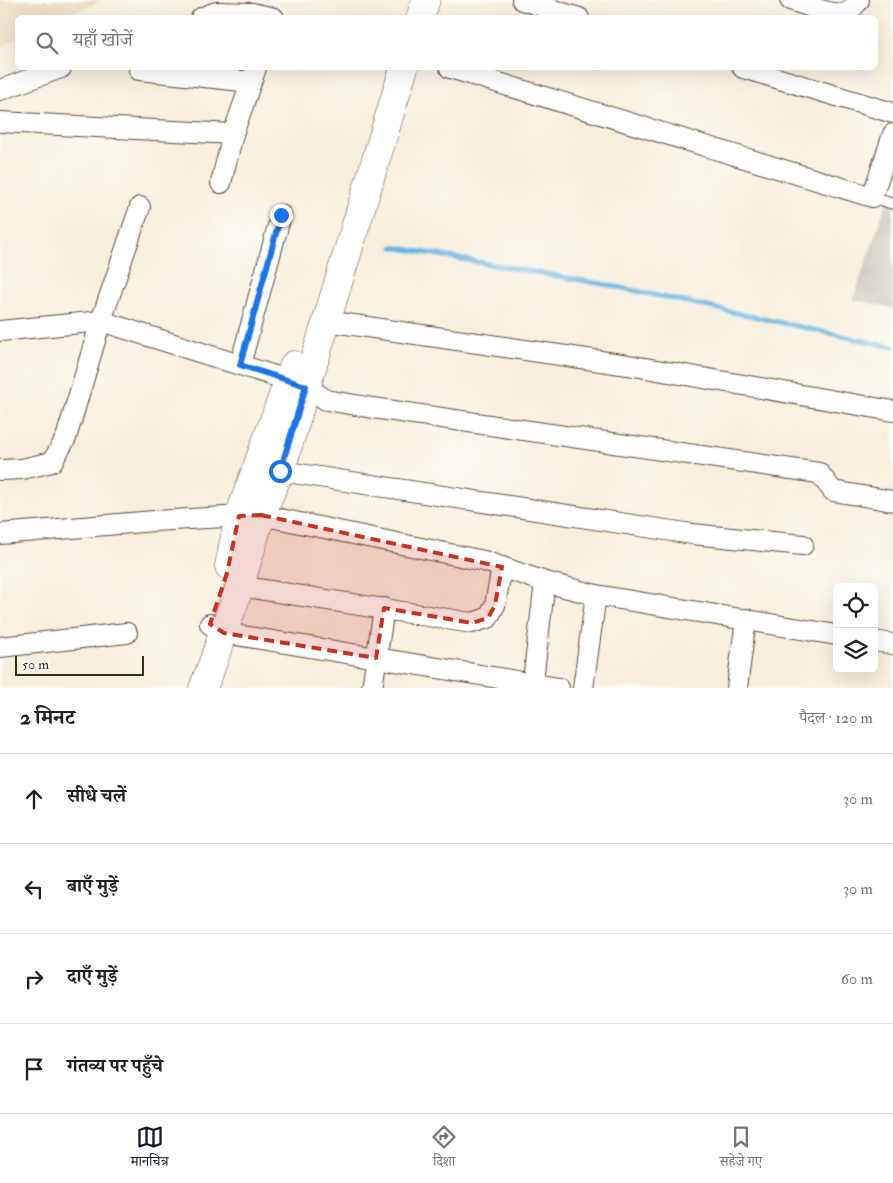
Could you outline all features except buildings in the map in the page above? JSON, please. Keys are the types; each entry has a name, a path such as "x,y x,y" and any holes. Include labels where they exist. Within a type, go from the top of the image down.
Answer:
{"street":[{"path":"402,15 406,0"},
{"path":"421,15 426,0"},
{"path":"522,0 570,15"},
{"path":"790,0 834,14 847,12 859,0"},
{"path":"208,15 216,12 262,15"},
{"path":"0,90 55,70"},
{"path":"139,70 254,75 233,134 221,183"},
{"path":"188,688 240,586 250,516 280,471 298,383 332,247 385,70"},
{"path":"203,688 211,668 227,573 250,516 298,383 326,321 403,70"},
{"path":"457,70 872,197 893,134"},
{"path":"750,70 893,113"},
{"path":"0,122 233,134"},
{"path":"0,470 22,469 52,462 66,438 101,321 140,207"},
{"path":"240,365 281,215"},
{"path":"0,331 101,321 298,383 326,400 819,473 833,491 893,501"},
{"path":"326,321 628,364 893,411"},
{"path":"280,471 692,534 803,545"},
{"path":"0,534 154,521 250,516 484,561 545,582 596,595 833,634"},
{"path":"240,586 472,623 488,618 496,605 502,568"},
{"path":"532,686 545,582"},
{"path":"583,688 596,595"},
{"path":"372,688 384,608"},
{"path":"737,688 746,619"},
{"path":"217,629 376,658 488,682 558,688"},
{"path":"0,647 127,633"},
{"path":"878,642 893,644"}],"lane":[{"path":"872,197 893,204"}],"highlighted area":[{"path":"261,515 502,567 495,605 488,618 472,623 384,608 376,658 224,633 210,624 227,573 239,516"}],"shaded area":[{"path":"0,0 103,0 69,15 15,15 15,40 0,47"},
{"path":"893,183 893,308 853,300"}],"waterway":[{"path":"393,247 608,285 893,347"}],"route":[{"path":"280,471 306,386 240,365 281,215"}]}
